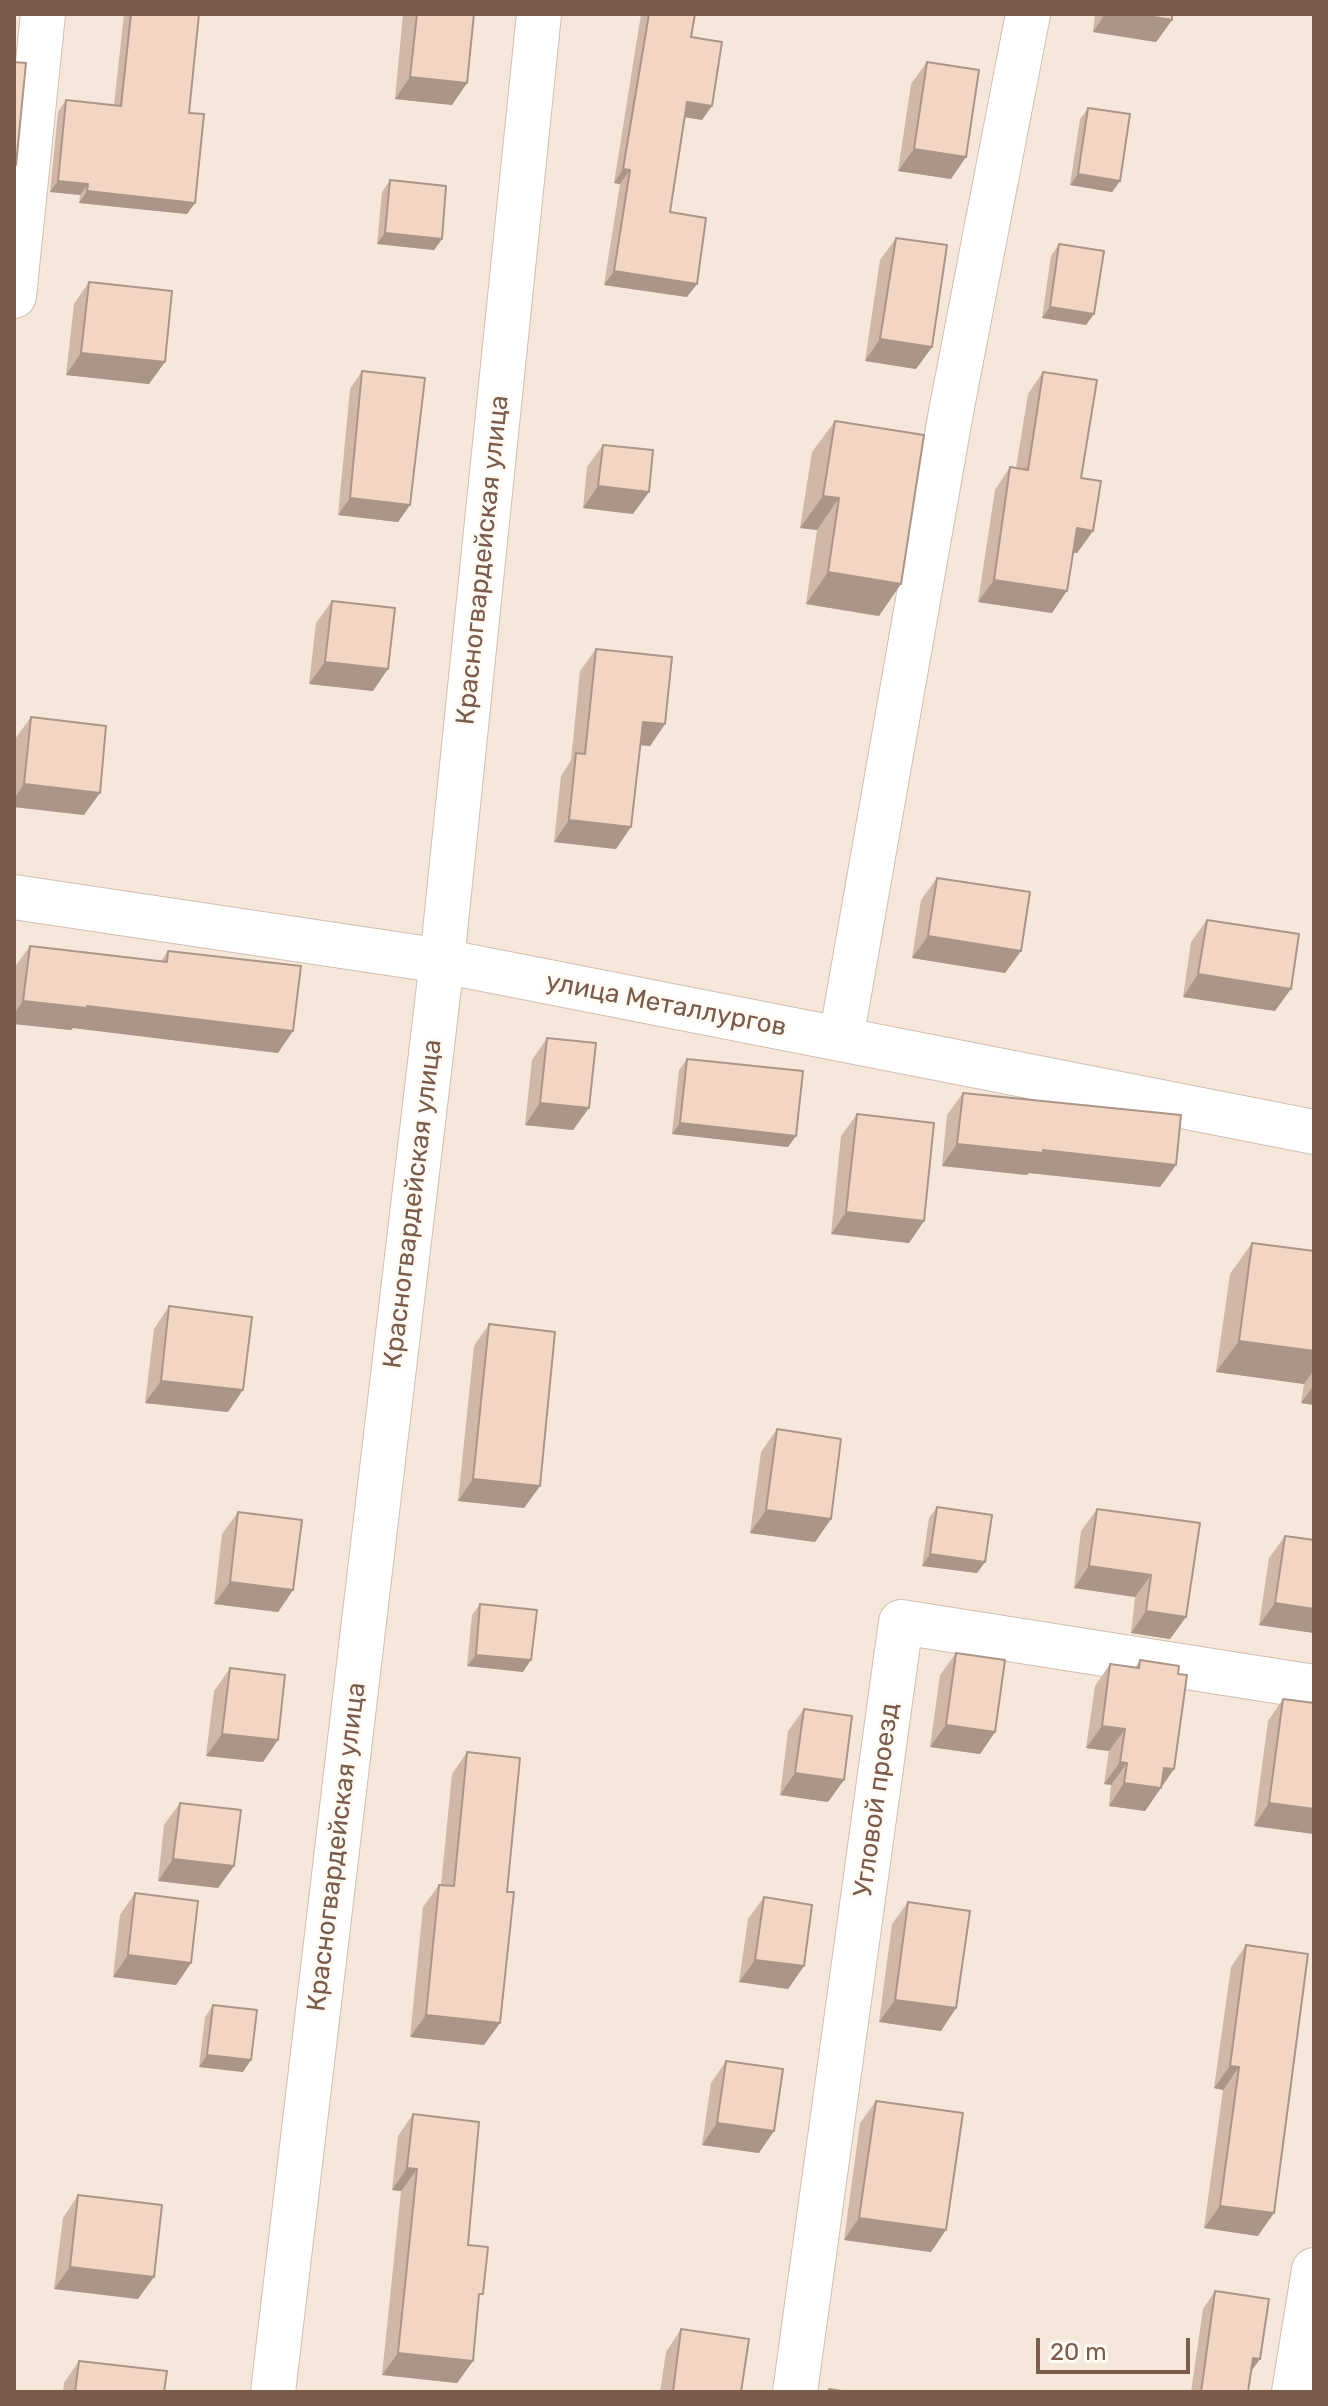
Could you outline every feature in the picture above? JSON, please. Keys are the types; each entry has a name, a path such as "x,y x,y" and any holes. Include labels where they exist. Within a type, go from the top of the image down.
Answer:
{"street":[{"path":"14,296 43,14"},
{"name":"Красногвардейская улица","path":"273,2392 442,961 539,14"},
{"path":"841,1039 951,412 1028,14"},
{"name":"улица Металлургов","path":"14,897 442,961 1314,1132"},
{"name":"Угловой проезд","path":"795,2392 901,1622 1314,1687"},
{"path":"1294,2392 1314,2270"}],"shaded area":[{"path":"14,14 1314,14 1314,2392 14,2392"}],"building":[{"path":"131,14 199,14 189,113 204,114 195,203 87,191 88,184 58,181 66,100 121,106"},
{"path":"417,14 474,14 467,83 410,77"},
{"path":"649,14 695,14 691,37 722,42 712,106 687,102 670,212 706,218 697,284 614,271 630,170 623,169"},
{"path":"1136,14 1172,14 1172,20"},
{"path":"14,62 26,63 16,165 14,164"},
{"path":"927,62 979,70 966,157 914,149"},
{"path":"1088,108 1130,114 1120,181 1078,174"},
{"path":"390,180 446,186 442,239 385,233"},
{"path":"896,238 947,245 932,347 880,339"},
{"path":"1059,244 1104,251 1094,314 1050,307"},
{"path":"89,282 172,291 165,362 81,353"},
{"path":"362,371 425,378 410,505 350,498"},
{"path":"1043,372 1097,380 1081,478 1101,481 1093,531 1077,528 1067,591 994,580 1010,467 1028,470"},
{"path":"835,421 924,435 901,584 828,572 839,498 823,496"},
{"path":"603,445 653,450 649,492 598,486"},
{"path":"332,601 395,608 388,669 325,662"},
{"path":"596,649 672,657 665,724 643,722 631,827 569,820 576,753 585,754"},
{"path":"31,717 106,726 100,793 24,784"},
{"path":"937,878 1030,892 1021,951 928,936"},
{"path":"1207,920 1299,934 1291,989 1198,974"},
{"path":"30,946 167,962 168,951 301,966 293,1031 23,1001"},
{"path":"547,1038 596,1043 589,1108 540,1103"},
{"path":"687,1059 803,1071 796,1136 680,1123"},
{"path":"963,1093 1181,1115 1176,1165 957,1144"},
{"path":"857,1114 934,1123 924,1221 846,1212"},
{"path":"1252,1243 1314,1251 1314,1351 1239,1341"},
{"path":"169,1306 252,1317 243,1390 161,1381"},
{"path":"489,1324 555,1332 540,1486 473,1479"},
{"path":"777,1429 841,1439 831,1519 766,1510"},
{"path":"937,1507 992,1515 985,1562 930,1554"},
{"path":"1097,1509 1200,1523 1186,1617 1146,1611 1151,1575 1089,1566"},
{"path":"238,1512 302,1520 293,1590 230,1582"},
{"path":"1285,1536 1314,1540 1314,1609 1275,1603"},
{"path":"480,1604 537,1610 531,1660 476,1655"},
{"path":"956,1653 1005,1660 995,1732 946,1725"},
{"path":"1140,1660 1179,1666 1178,1674 1187,1675 1174,1769 1164,1768 1161,1788 1124,1783 1127,1763 1120,1762 1125,1729 1102,1726 1110,1664 1139,1668"},
{"path":"230,1668 285,1675 278,1740 222,1734"},
{"path":"1283,1699 1314,1703 1314,1809 1269,1803"},
{"path":"804,1709 852,1716 844,1780 795,1773"},
{"path":"467,1752 520,1758 507,1892 514,1892 500,2023 426,2015 439,1885 454,1886"},
{"path":"180,1803 241,1810 234,1866 173,1859"},
{"path":"135,1893 198,1901 191,1963 128,1955"},
{"path":"764,1897 812,1905 804,1966 755,1960"},
{"path":"908,1902 970,1911 956,2008 895,2000"},
{"path":"1246,1945 1308,1954 1274,2213 1220,2206 1239,2067 1230,2066"},
{"path":"213,2005 257,2010 251,2060 207,2055"},
{"path":"726,2061 783,2069 774,2131 717,2123"},
{"path":"876,2101 963,2113 946,2230 859,2218"},
{"path":"413,2114 479,2122 468,2245 488,2247 483,2294 479,2294 473,2361 398,2353 417,2169 407,2168"},
{"path":"78,2195 162,2205 154,2277 70,2267"},
{"path":"1215,2291 1269,2299 1260,2359 1253,2358 1248,2392 1201,2392"},
{"path":"681,2329 749,2339 741,2392 673,2392"},
{"path":"79,2361 167,2371 164,2392 75,2392"}]}
